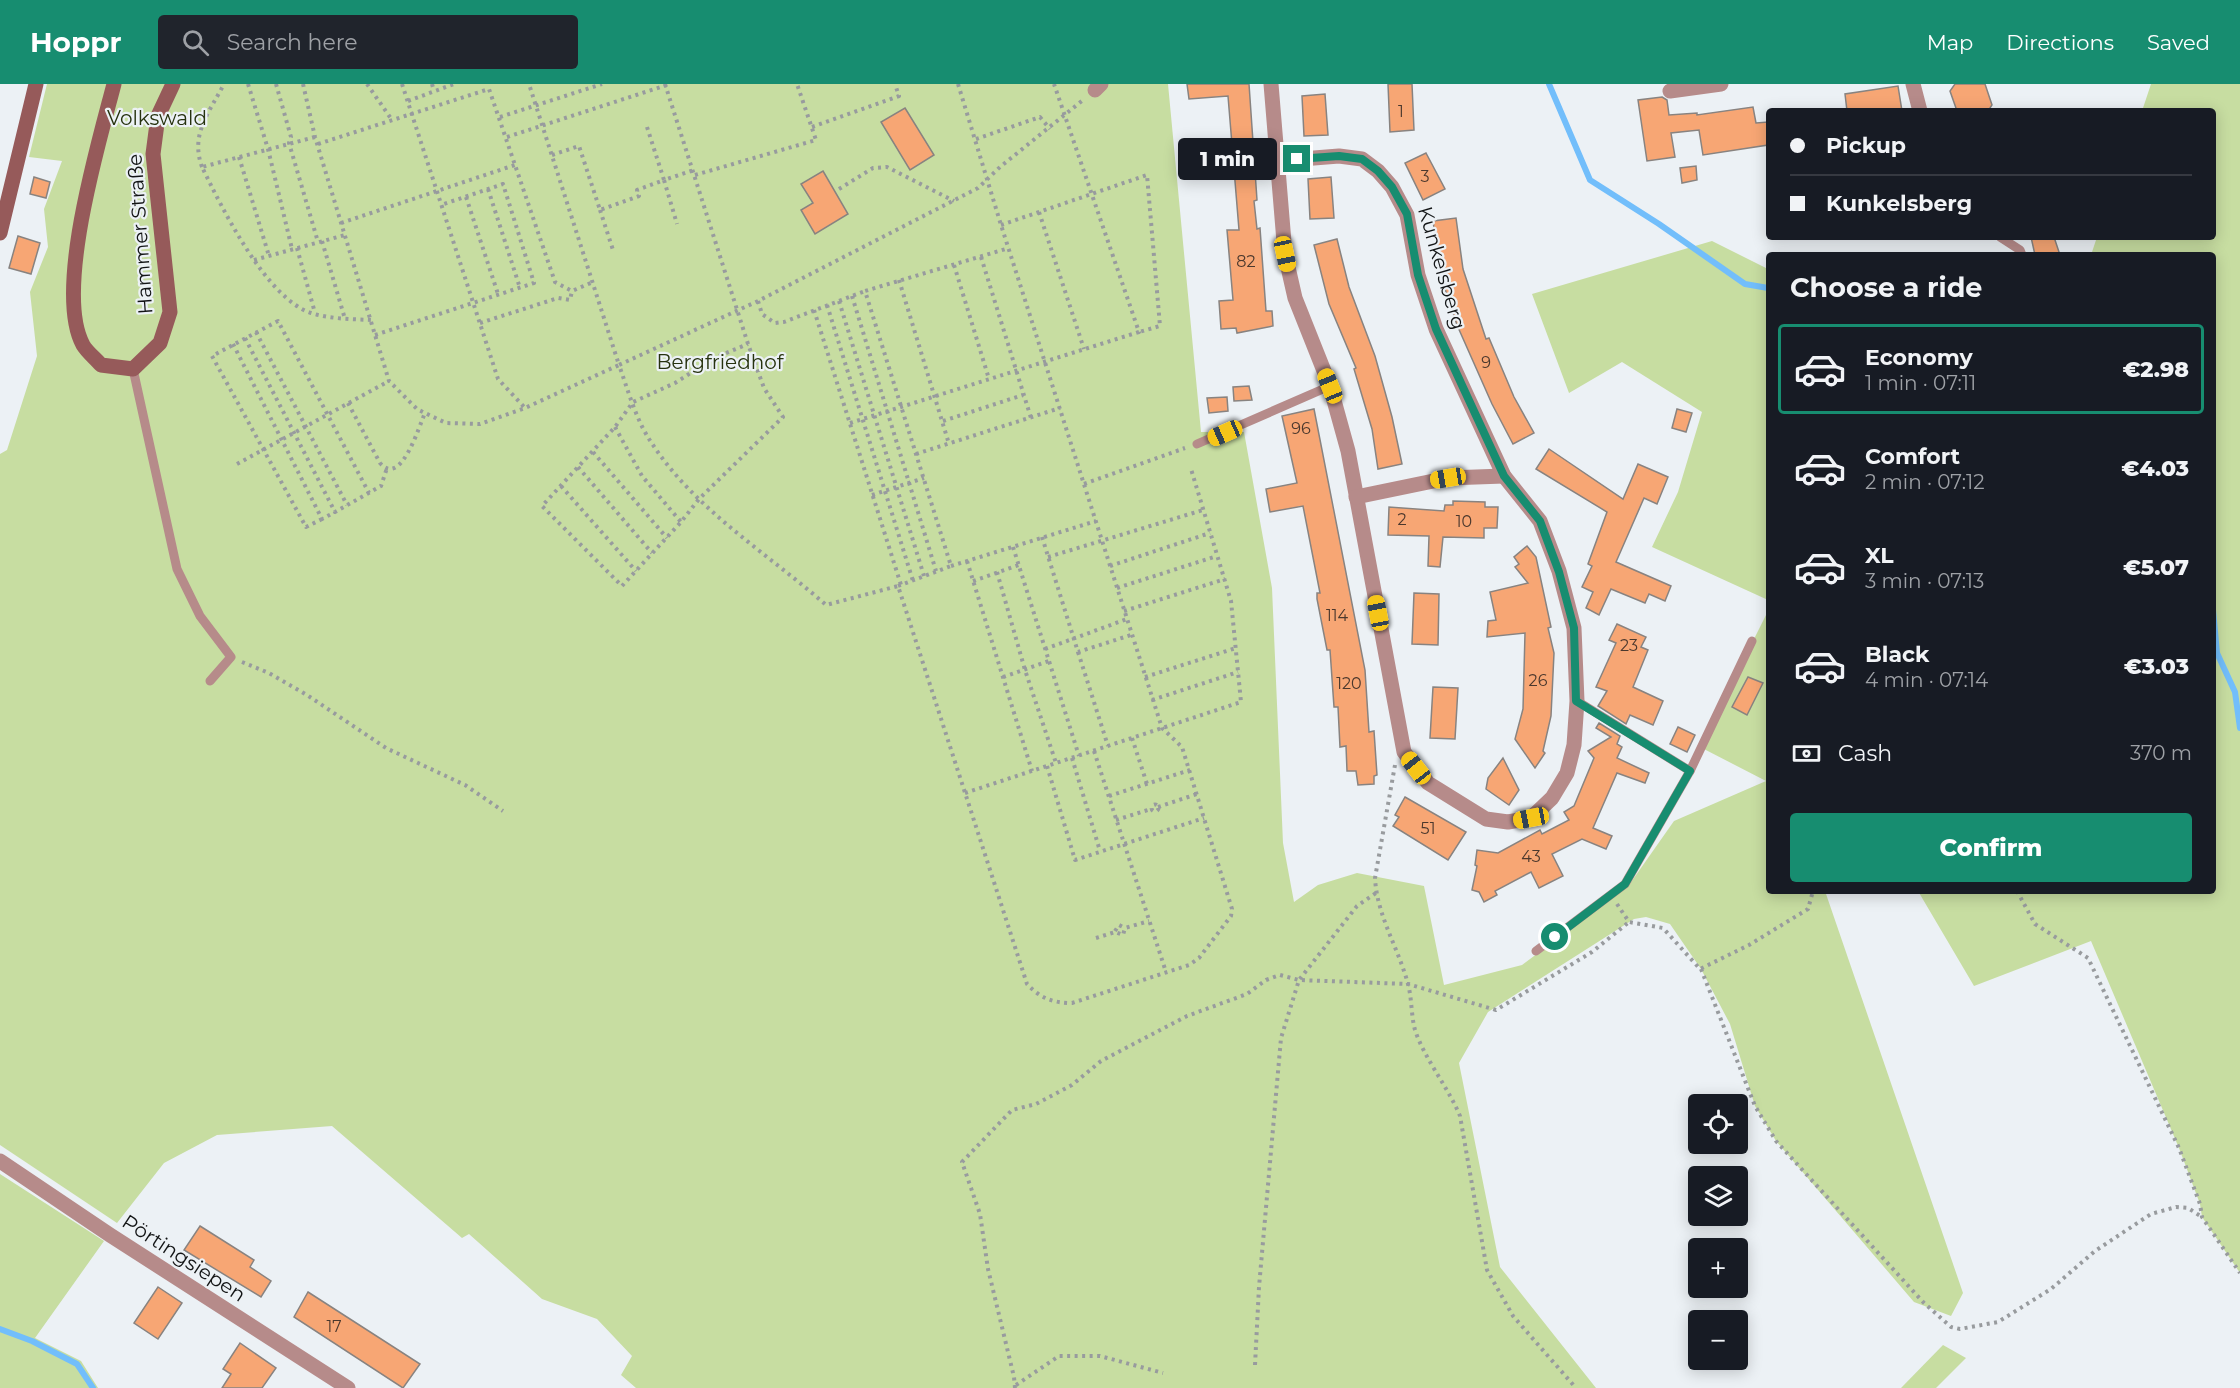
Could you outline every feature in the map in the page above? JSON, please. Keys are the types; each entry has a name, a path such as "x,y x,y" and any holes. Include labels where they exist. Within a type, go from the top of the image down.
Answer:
{"main road":[{"path":"0,232 36,84"},
{"name":"Hammer Straße","path":"114,84 94,161 76,249 73,312 83,345 101,365 133,369 159,343 170,312 153,154 158,116 173,84"}],"street":[{"path":"1271,84 1285,254 1294,298 1330,386 1348,452 1404,752"},
{"path":"1670,91 1721,84"},
{"path":"1913,84 1919,108"},
{"name":"Kunkelsberg","path":"1276,161 1339,156 1362,159 1378,171 1392,187 1407,214 1418,275 1436,329 1504,476 1540,521 1559,572 1574,628 1576,701 1574,745 1567,773 1552,798 1531,818 1508,822 1486,819 1428,783 1404,752"},
{"path":"1356,497 1448,478 1504,476"},
{"name":"Pörtingsiepen","path":"0,1161 110,1235 348,1388"}],"lane":[{"path":"2005,240 2021,252"},
{"path":"133,369 177,569 200,616 231,657 210,681"},
{"path":"1197,444 1330,386"},
{"path":"1536,951 1625,884 1690,771 1752,640"},
{"path":"1576,701 1690,771"}],"path":[{"path":"224,84 197,137 196,153 246,250 280,292 309,312 345,319 370,320"},
{"path":"248,84 315,314"},
{"path":"276,84 291,137 289,143 345,319"},
{"path":"303,84 315,136 389,381 417,409 446,423 480,424 525,408 758,301 978,188 988,177 1050,129 1098,87"},
{"path":"367,84 392,120"},
{"path":"402,84 498,379 525,408"},
{"path":"432,84 434,91"},
{"path":"408,101 454,84"},
{"path":"487,84 555,282 572,291"},
{"path":"531,84 619,365 649,440 672,472 699,499 826,605 900,586 951,566 1096,521"},
{"path":"500,117 602,84"},
{"path":"507,137 667,84 748,344 764,388 783,417 699,499 667,538 622,586 542,506 615,428 633,402 675,383 714,358 748,344"},
{"path":"695,175 816,140 796,84"},
{"path":"812,127 898,96 895,84"},
{"path":"814,310 1027,984 1036,994 1057,1003 1072,1003 1189,965 1199,958 1231,916 1231,903 1182,747 1161,728 958,84"},
{"path":"1054,84 1139,332"},
{"path":"318,144 489,89"},
{"path":"976,139 1040,117 1050,129"},
{"path":"647,127 677,224"},
{"path":"202,167 315,136"},
{"path":"552,155 579,146 613,250"},
{"path":"239,157 270,256"},
{"path":"342,223 515,165"},
{"path":"839,189 873,168 887,167 954,201"},
{"path":"600,210 639,196 637,189 694,170"},
{"path":"850,423 1160,326 1147,175 1001,225"},
{"path":"375,335 534,283 503,184 441,205"},
{"path":"488,189 520,288"},
{"path":"466,196 498,294"},
{"path":"1039,212 1084,349"},
{"path":"254,260 345,235"},
{"path":"758,301 762,314 775,323 899,280 1009,248"},
{"path":"981,257 1031,418"},
{"path":"954,265 989,379"},
{"path":"899,280 949,444"},
{"path":"572,291 593,282"},
{"path":"480,323 558,298 570,300 572,291"},
{"path":"865,291 951,566"},
{"path":"852,296 936,571"},
{"path":"839,301 924,576"},
{"path":"827,305 913,580"},
{"path":"369,493 278,321 212,356 306,527 335,512 347,505 369,493 381,486 387,468"},
{"path":"256,332 347,505"},
{"path":"245,338 335,512"},
{"path":"233,344 322,519"},
{"path":"237,464 389,381"},
{"path":"943,421 1023,395"},
{"path":"348,404 380,463 387,468 394,468 402,462 425,413"},
{"path":"916,454 1060,408"},
{"path":"615,428 642,476 681,522"},
{"path":"1084,484 1197,444"},
{"path":"593,452 667,538"},
{"path":"578,467 652,553"},
{"path":"965,793 1241,702 1232,601 1191,469"},
{"path":"872,495 924,478"},
{"path":"561,486 636,571"},
{"path":"1048,557 1203,510"},
{"path":"1110,566 1210,533"},
{"path":"1042,537 1108,746"},
{"path":"1013,547 1079,756"},
{"path":"1117,588 1217,556"},
{"path":"967,561 1032,771"},
{"path":"973,581 1019,565"},
{"path":"997,572 1025,670 1056,763"},
{"path":"1124,611 1225,579"},
{"path":"1045,649 1127,619"},
{"path":"1078,652 1132,634"},
{"path":"1145,677 1236,648"},
{"path":"231,657 269,672 307,694 386,748 465,785 503,811"},
{"path":"1003,677 1049,661"},
{"path":"1152,700 1238,672"},
{"path":"1132,738 1147,784"},
{"path":"1094,751 1166,972"},
{"path":"1404,752 1396,765 1392,779 1375,878 1376,893 1408,984 1415,1030 1460,1116 1487,1270 1518,1322 1575,1388"},
{"path":"1072,758 1100,851"},
{"path":"1047,766 1075,860 1204,818"},
{"path":"1108,796 1190,770"},
{"path":"1116,820 1151,809 1156,812 1158,807 1197,794"},
{"path":"1255,1365 1260,1276 1281,1038 1299,980 1357,906 1376,893"},
{"path":"1701,969 1749,945 1808,909 1812,894"},
{"path":"2019,894 2035,924 2088,958 2179,1148 2200,1204 2202,1217"},
{"path":"1611,896 1629,922 1663,928 1701,969 1755,1106 1776,1141 1924,1303 1951,1327 1960,1329 1986,1325 2012,1315 2051,1289 2094,1251 2151,1214 2176,1207 2188,1208 2202,1217 2240,1273"},
{"path":"1096,938 1115,932 1123,935 1125,928 1149,921"},
{"path":"1163,1373 1100,1356 1059,1356 1015,1387 988,1269 980,1214 962,1162 1012,1110 1036,1104 1072,1085 1101,1061 1187,1016 1247,993 1266,980 1280,975 1299,980 1408,984 1497,1010 1592,952 1629,922"}],"green space":[{"path":"47,84 1168,84 1201,432 1244,432 1272,588 1283,843 1294,902 1318,885 1357,873 1424,886 1444,985 1522,965 1629,885 1674,821 1766,781 1766,894 1826,894 1963,1293 1951,1316 1914,1302 1776,1141 1755,1106 1730,1024 1701,969 1670,924 1646,917 1634,919 1488,1012 1459,1063 1500,1267 1596,1388 636,1388 621,1375 632,1356 597,1319 542,1299 469,1234 462,1238 332,1126 217,1135 164,1163 117,1223 0,1145 0,454 7,450 37,356 30,292 48,247 44,209 62,161 29,157"},
{"path":"2151,84 2240,84 2240,1273 2202,1217 2200,1204 2179,1148 2091,941 1974,986 1920,894 2216,894 2216,252 2092,252 2096,240 2216,240 2216,108 2143,108"},
{"path":"1712,241 1766,268 1766,599 1652,547 1678,492 1702,412 1622,362 1569,393 1532,294"},
{"path":"1766,615 1766,781 1700,747"},
{"path":"0,1174 104,1241 35,1338 81,1361 98,1388 0,1388"},
{"path":"1943,1345 1966,1358 1936,1388 1901,1388"}],"building":[{"path":"1187,84 1249,84 1257,200 1254,201 1257,229 1260,228 1266,311 1272,311 1273,326 1237,333 1236,328 1221,329 1219,301 1233,300 1227,230 1239,230 1228,96 1189,99"},
{"path":"1388,84 1412,84 1414,130 1390,132"},
{"path":"1955,84 1985,84 1992,105 1990,108 1956,108 1950,91"},
{"path":"1898,86 1902,108 1847,108 1845,94"},
{"path":"1325,94 1328,135 1304,136 1302,96"},
{"path":"1662,97 1667,100 1669,115 1697,113 1697,115 1753,107 1756,123 1766,122 1766,145 1703,155 1699,130 1671,133 1675,157 1647,161 1638,100"},
{"path":"905,108 934,155 910,170 881,122"},
{"path":"1426,153 1445,189 1423,200 1405,163"},
{"path":"1696,166 1697,180 1682,183 1680,168"},
{"path":"823,171 848,214 815,234 801,210 813,203 801,184"},
{"path":"34,177 50,182 46,198 30,194"},
{"path":"1331,177 1334,218 1310,219 1308,179"},
{"path":"1456,218 1463,269 1486,339 1489,338 1514,397 1534,433 1513,444 1492,404 1457,325 1441,277 1433,221"},
{"path":"18,236 40,243 31,274 9,268"},
{"path":"1337,239 1349,287 1375,356 1402,464 1378,469 1372,429 1354,369 1356,368 1329,304 1314,245"},
{"path":"2032,240 2055,240 2059,252 2034,252"},
{"path":"1249,386 1252,400 1234,401 1233,387"},
{"path":"1227,397 1228,411 1209,413 1207,398"},
{"path":"1314,409 1365,670 1369,732 1374,731 1377,775 1374,776 1374,784 1358,785 1356,771 1347,771 1346,746 1340,747 1338,707 1334,707 1330,650 1327,650 1317,599 1317,593 1320,593 1303,506 1270,512 1266,489 1297,483 1282,416"},
{"path":"1677,409 1692,413 1686,432 1672,428"},
{"path":"1549,449 1623,499 1638,464 1668,477 1657,504 1644,498 1616,562 1671,586 1665,601 1649,594 1645,603 1611,589 1599,615 1586,608 1593,592 1582,587 1592,566 1588,564 1607,512 1536,469"},
{"path":"1453,501 1485,502 1485,507 1498,507 1497,528 1484,528 1484,538 1443,537 1440,567 1428,566 1429,536 1388,535 1389,507 1444,511 1445,505 1453,505"},
{"path":"1527,546 1536,557 1551,627 1548,628 1554,653 1551,716 1543,751 1545,753 1535,768 1515,739 1523,709 1525,633 1487,637 1488,621 1496,620 1490,592 1528,583 1515,567 1519,564 1514,557"},
{"path":"1414,593 1439,594 1438,645 1412,644"},
{"path":"1617,624 1646,637 1641,647 1648,650 1633,687 1663,701 1653,725 1630,715 1626,724 1598,706 1607,691 1596,687 1616,643 1609,640"},
{"path":"1748,677 1763,683 1747,715 1732,707"},
{"path":"1433,687 1458,688 1455,739 1430,738"},
{"path":"1599,723 1620,736 1617,744 1622,747 1617,758 1649,773 1645,783 1617,773 1593,828 1612,836 1606,849 1582,839 1552,854 1563,876 1539,888 1531,872 1495,891 1497,895 1484,902 1479,892 1472,890 1477,866 1475,865 1477,850 1498,853 1540,830 1542,834 1569,820 1564,812 1574,806 1594,758 1588,751 1611,737 1596,728"},
{"path":"1678,727 1695,735 1687,752 1670,744"},
{"path":"1503,758 1519,790 1509,805 1486,789 1488,778"},
{"path":"1405,797 1466,832 1448,860 1393,826 1399,817 1395,815"},
{"path":"200,1226 254,1260 250,1267 271,1281 261,1297 184,1250"},
{"path":"158,1287 182,1303 158,1339 134,1323"},
{"path":"308,1292 420,1364 403,1388 294,1317"},
{"path":"240,1343 276,1368 262,1388 222,1388 231,1374 223,1369"}],"waterway":[{"path":"1549,84 1590,180 1659,224 1745,284 1766,288"},
{"path":"2216,642 2217,653 2235,692 2240,728"},
{"path":"0,1329 32,1341 77,1364 93,1388"}],"route":[{"path":"1297,159 1339,156 1362,159 1378,171 1392,187 1407,214 1418,275 1436,329 1473,414 1504,476 1540,521 1559,572 1574,628 1576,701 1690,771 1625,884 1555,937"}],"park label":[{"name":"Volkswald","path":"157,118"},
{"name":"Bergfriedhof","path":"720,362"}]}
